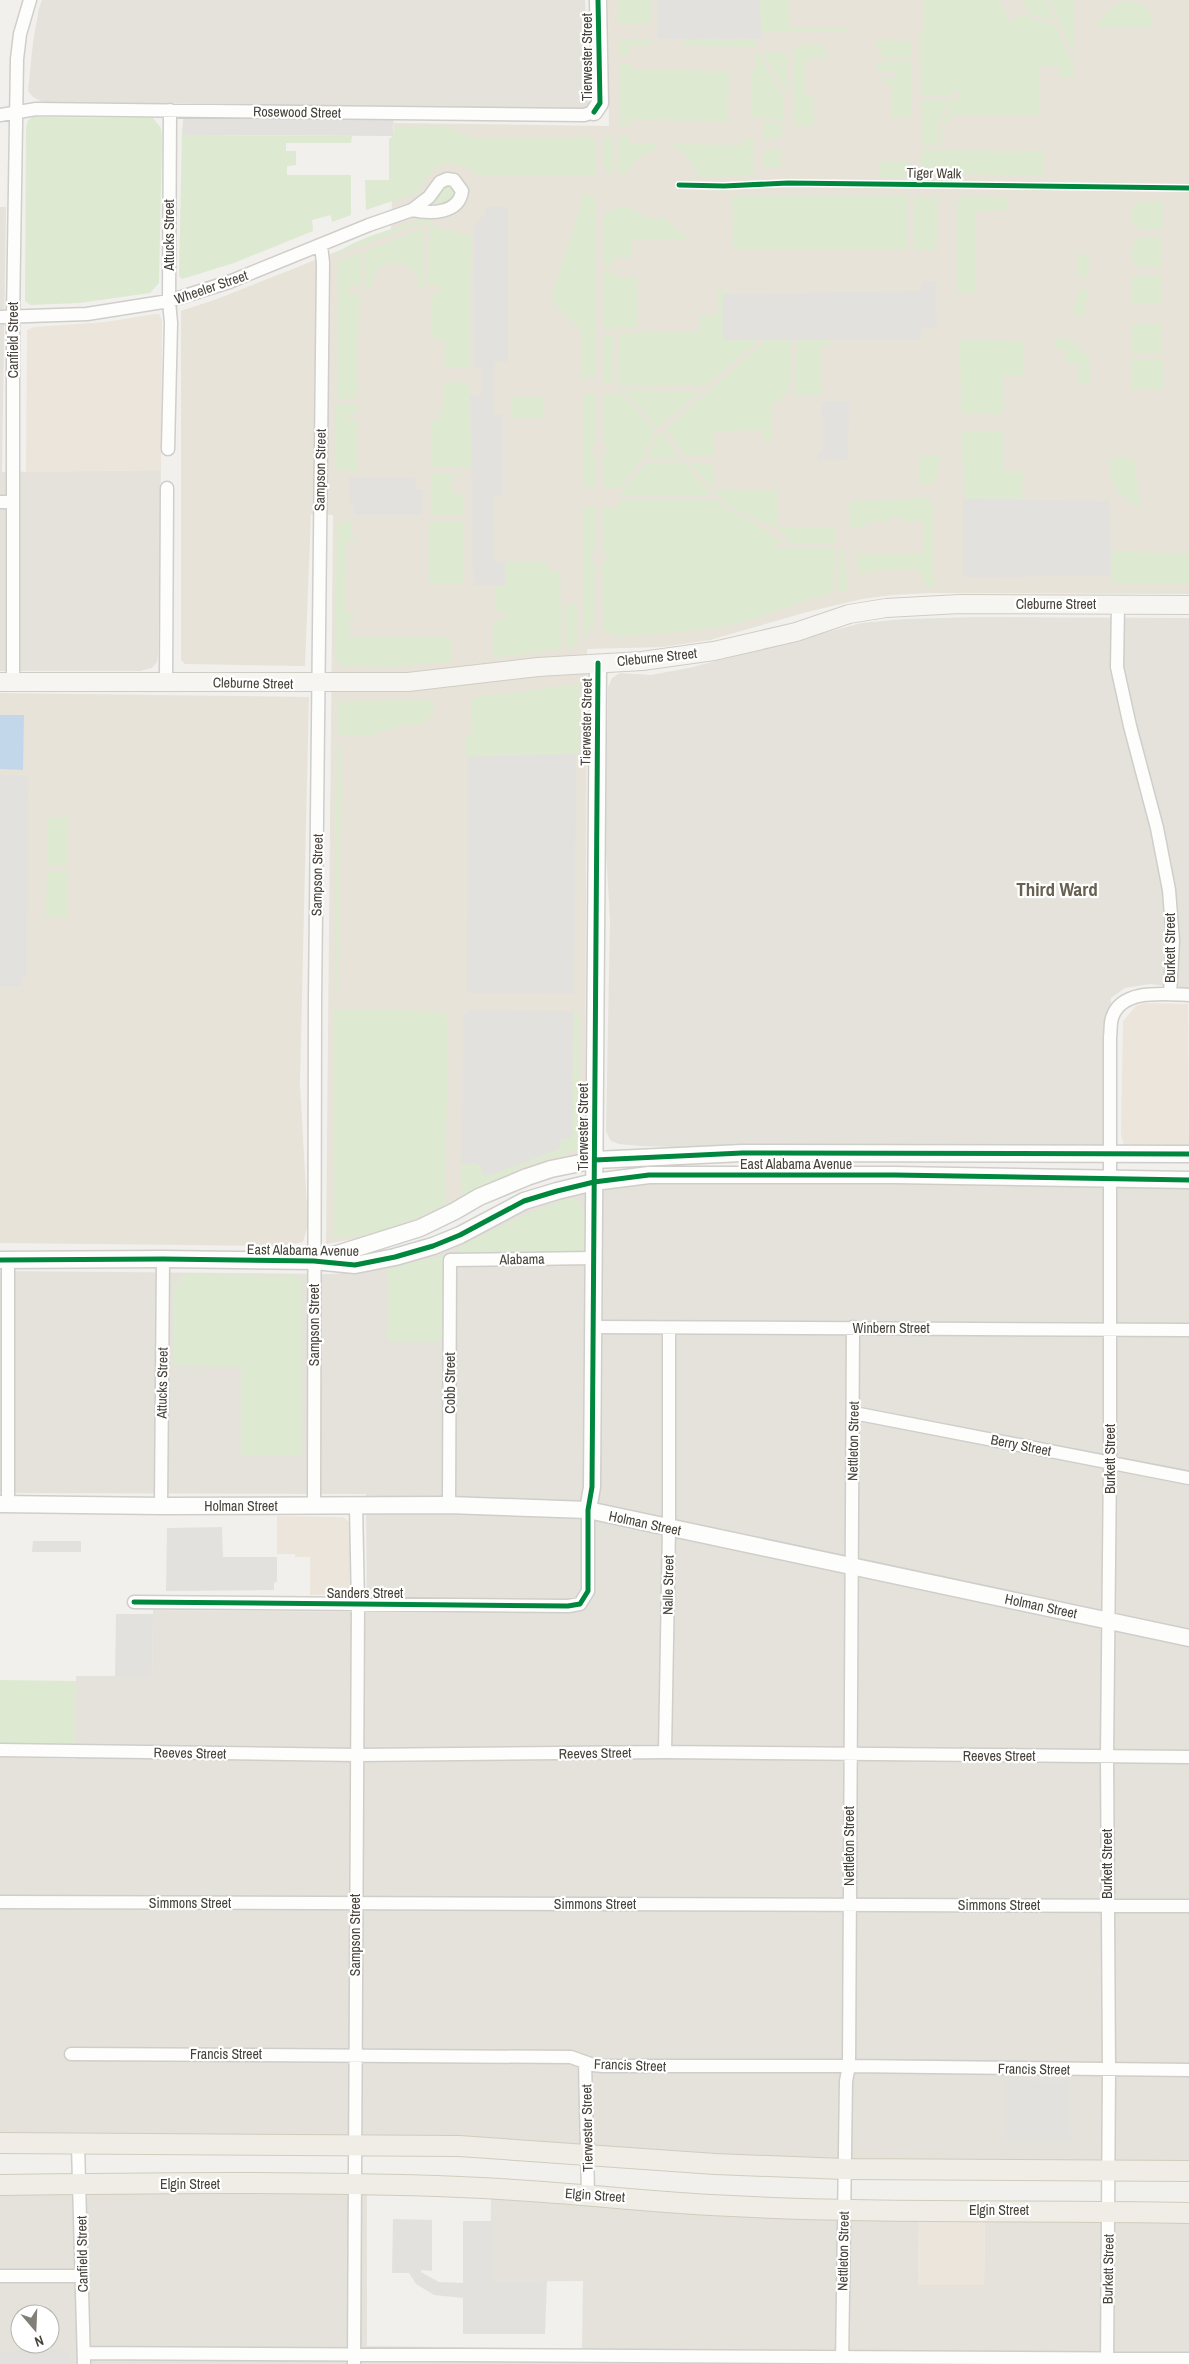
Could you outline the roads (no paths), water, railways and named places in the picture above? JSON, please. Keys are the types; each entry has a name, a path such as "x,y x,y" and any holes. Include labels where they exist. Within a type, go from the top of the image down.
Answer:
{"main road":[{"name":"Cleburne Street","path":"6,682 408,682 598,663 642,661 714,651 796,632 849,614 886,608 960,604 1189,605"},
{"path":"0,2143 459,2146 715,2164 844,2169 1189,2171"},
{"name":"Elgin Street","path":"0,2185 355,2185 462,2187 588,2194 710,2205 843,2209 1189,2213"}],"street":[{"name":"Canfield Street","path":"6,682 6,502 13,317 16,111 20,34 30,0"},
{"name":"Tierwester Street","path":"594,112 600,103 598,0"},
{"name":"Rosewood Street","path":"0,115 36,109 584,115 594,112"},
{"name":"Attucks Street","path":"168,449 171,324 169,301 170,110"},
{"name":"Wheeler Street","path":"0,317 87,314 169,301 228,282 412,210"},
{"name":"Sampson Street","path":"314,1505 314,1261 323,263 321,245"},
{"path":"166,682 167,488"},
{"name":"Burkett Street","path":"1107,2361 1109,2071 1106,1756 1109,1620 1112,1018 1120,1004 1137,996 1170,994 1173,940 1169,890 1159,836 1132,734 1118,667 1118,605"},
{"name":"Tierwester Street","path":"588,1591 588,1510 592,1487 598,663"},
{"path":"1170,994 1189,995"},
{"name":"East Alabama Avenue","path":"314,1261 420,1228 455,1211 478,1197 527,1177 551,1169 595,1160 742,1153 1189,1154"},
{"name":"East Alabama Avenue","path":"4,1260 163,1259 314,1261 355,1265 395,1257 460,1236 524,1202 594,1182 650,1175 895,1175 1189,1180"},
{"name":"Alabama","path":"450,1260 593,1258"},
{"name":"Attucks Street","path":"161,1506 163,1259"},
{"path":"4,1260 4,1504"},
{"name":"Cobb Street","path":"449,1505 450,1260"},
{"name":"Winbern Street","path":"593,1327 1189,1330"},
{"name":"Nalle Street","path":"665,1752 669,1528 669,1328"},
{"name":"Nettleton Street","path":"842,2361 846,2082 849,2066 849,1755 854,1328"},
{"name":"Berry Street","path":"854,1413 1189,1478"},
{"name":"Holman Street","path":"4,1504 161,1506 449,1505 588,1510 1189,1638"},
{"name":"Sampson Street","path":"354,2359 354,1903 358,1604 356,1506"},
{"name":"Sanders Street","path":"134,1602 568,1606 580,1604 588,1591"},
{"name":"Reeves Street","path":"0,1750 357,1755 665,1752 1189,1757"},
{"name":"Simmons Street","path":"0,1902 1189,1906"},
{"name":"Francis Street","path":"71,2054 354,2054 571,2057 603,2066 849,2066 1109,2071 1189,2070"},
{"name":"Tierwester Street","path":"585,2062 588,2194"},
{"name":"Canfield Street","path":"78,2145 84,2358"},
{"path":"0,2276 83,2276"},
{"path":"84,2358 842,2361 1107,2361 1189,2359"}],"water":[{"path":"0,715 24,715 23,770 0,769"}],"district":[{"name":"Third Ward","path":"1057,889"}]}
